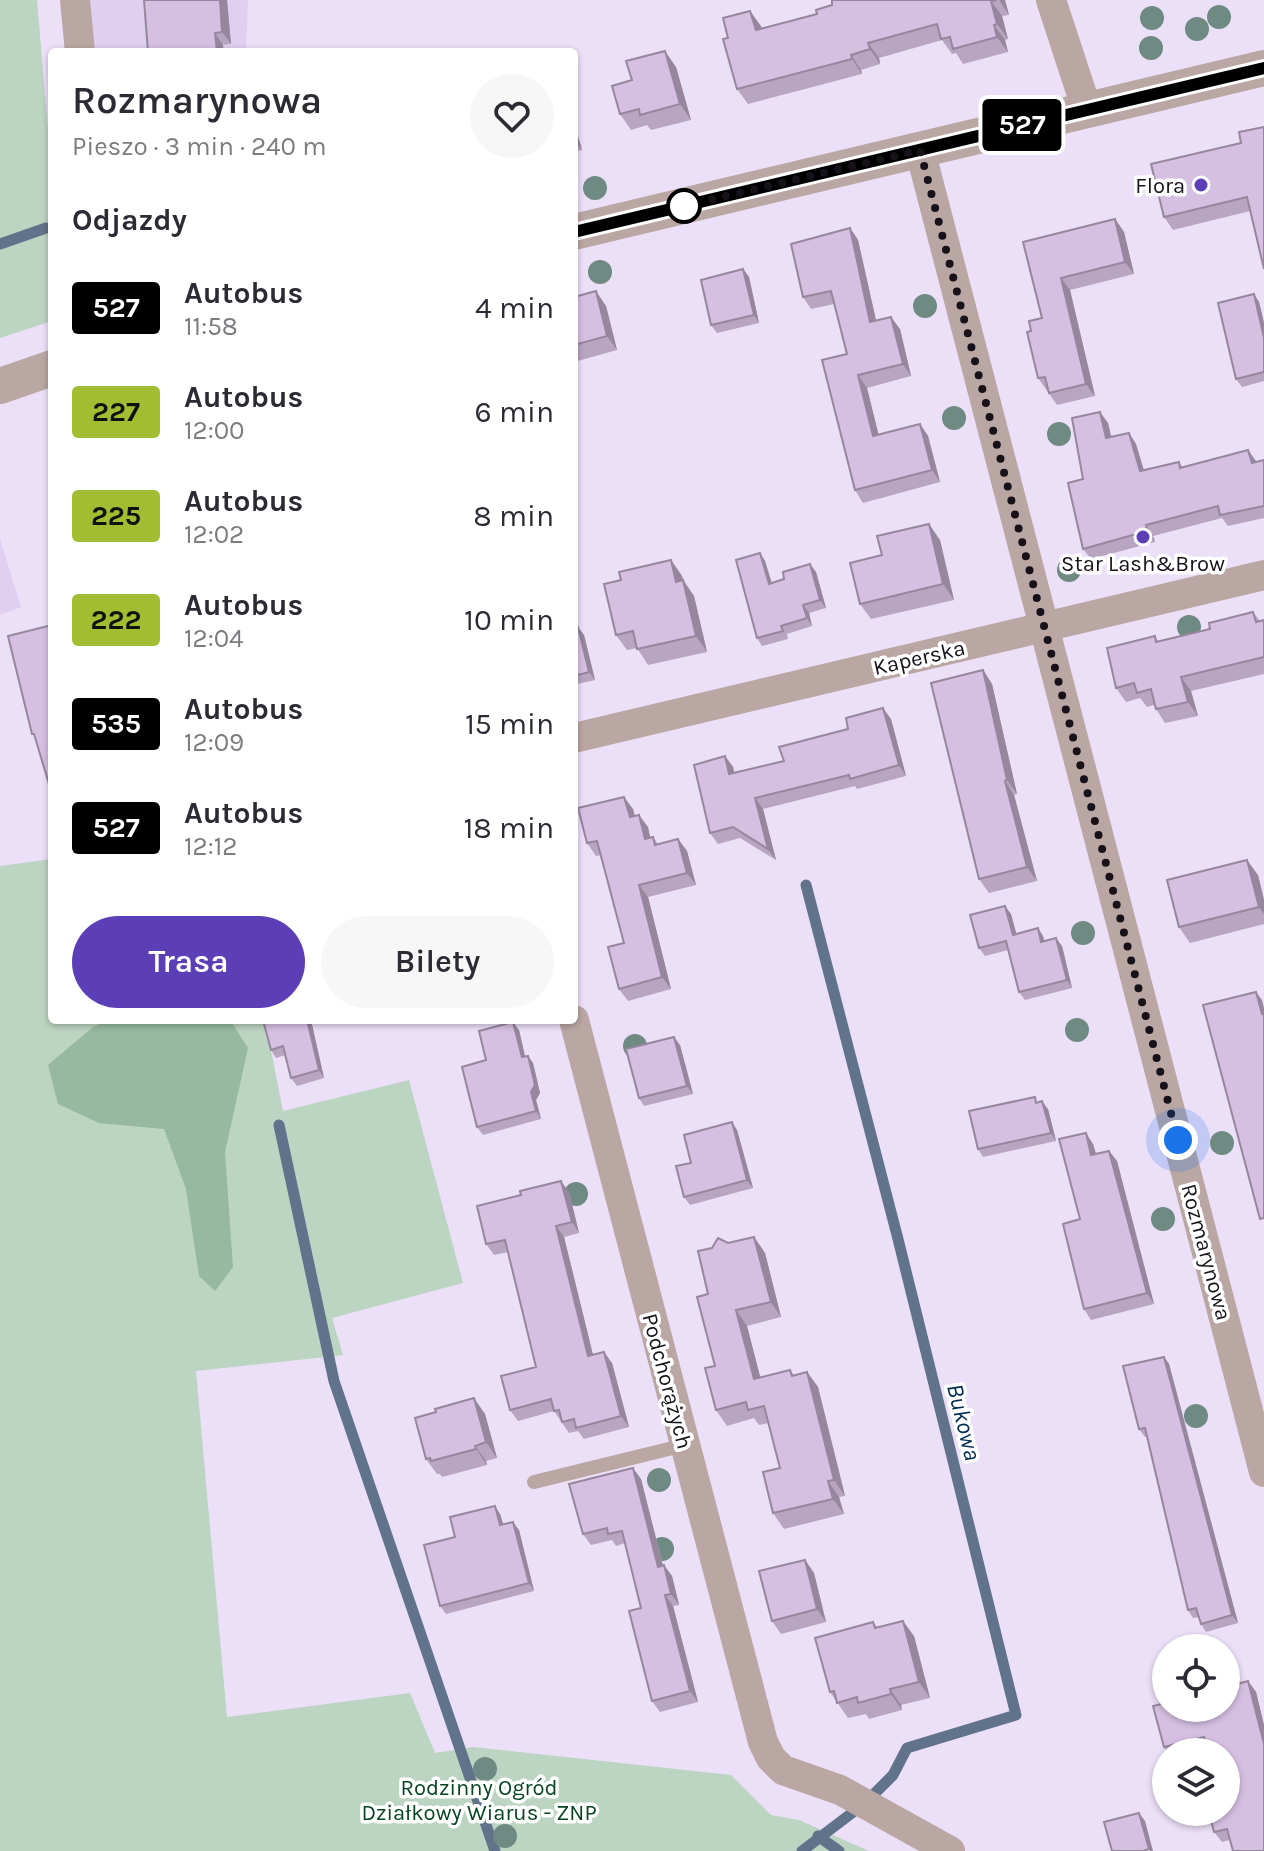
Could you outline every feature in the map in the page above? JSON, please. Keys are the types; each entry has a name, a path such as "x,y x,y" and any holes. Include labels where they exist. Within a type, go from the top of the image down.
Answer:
{"street":[{"path":"75,0 80,48"},
{"path":"1051,0 1087,110"},
{"path":"578,231 1264,68"},
{"name":"Rozmarynowa","path":"920,150 1264,1472"},
{"path":"0,386 48,369"},
{"name":"Kaperska","path":"578,737 1264,575"},
{"name":"Podchorążych","path":"575,1024 763,1742 771,1758 783,1770 840,1790 950,1851"}],"lane":[{"path":"534,1482 685,1445"}],"shaded area":[{"path":"89,0 248,0 246,48 94,48"},
{"path":"0,539 21,607 0,615"}],"green space":[{"path":"0,0 37,0 48,131 48,322 0,338"},
{"name":"Rodzinny Ogród Działkowy Wiarus - ZNP","path":"48,860 48,1024 266,1024 283,1111 409,1080 463,1283 332,1318 343,1355 196,1371 227,1717 410,1693 435,1753 473,1747 731,1775 771,1815 799,1820 869,1851 0,1851 0,866"},
{"path":"101,1024 233,1024 248,1048 225,1152 233,1267 215,1291 199,1276 186,1189 164,1129 99,1123 58,1104 48,1065"}],"building":[{"path":"144,0 220,0 222,32 215,33 217,48 148,48"},
{"path":"832,0 997,0 991,1 997,37 953,49 950,37 941,39 937,24 868,43 870,49 851,55 852,59 737,89 723,39 728,38 723,18 750,11 756,30 817,14 816,10 832,5"},
{"path":"665,51 680,104 640,115 639,109 620,114 612,86 632,80 626,61"},
{"path":"1264,127 1264,269 1247,197 1164,217 1151,164 1241,143 1239,132"},
{"path":"1115,219 1125,262 1061,278 1086,384 1049,393 1045,377 1038,378 1027,332 1031,331 1029,321 1042,318 1023,242"},
{"path":"850,228 870,322 891,317 903,364 858,375 873,436 920,424 932,470 855,490 822,360 847,354 831,291 803,297 791,244"},
{"path":"743,269 754,315 711,325 701,280"},
{"path":"596,291 607,336 578,344 578,296"},
{"path":"1254,294 1264,338 1264,372 1236,379 1218,303"},
{"path":"1100,412 1106,438 1129,433 1140,471 1179,462 1180,468 1248,450 1252,463 1264,460 1264,506 1220,515 1218,506 1146,525 1147,531 1083,549 1068,483 1083,479 1072,418"},
{"path":"929,524 943,584 860,604 850,563 882,555 877,536"},
{"path":"760,553 769,584 784,579 783,572 810,564 820,600 803,605 807,618 781,626 783,631 757,638 736,560"},
{"path":"671,560 676,582 683,580 696,636 637,649 633,631 616,635 604,584 621,580 619,572"},
{"path":"1253,612 1256,622 1264,620 1264,657 1181,677 1188,702 1156,709 1151,689 1137,693 1134,683 1116,688 1107,648 1155,636 1156,642 1210,629 1209,623"},
{"path":"48,626 48,781 32,734 8,636"},
{"path":"578,627 589,672 578,675"},
{"path":"983,670 1005,781 1027,867 979,879 931,683"},
{"path":"883,708 899,765 850,779 849,775 755,798 768,849 733,827 710,833 694,765 725,756 729,774 784,761 779,747 848,729 846,718"},
{"path":"624,797 630,817 639,815 645,839 653,837 655,845 678,839 687,873 639,885 662,977 619,989 608,947 624,943 597,841 587,843 578,808"},
{"path":"1247,860 1259,907 1179,927 1167,880"},
{"path":"1005,906 1013,935 1038,928 1041,942 1056,938 1067,980 1019,992 1006,941 979,948 970,915"},
{"path":"1256,992 1264,1013 1264,1218 1260,1219 1203,1005"},
{"path":"264,1024 308,1024 319,1070 291,1078 283,1046 271,1050"},
{"path":"514,1024 522,1057 528,1056 535,1085 531,1092 536,1111 477,1127 462,1067 486,1060 479,1031"},
{"path":"674,1037 687,1086 639,1098 626,1049"},
{"path":"1035,1097 1036,1103 1042,1101 1051,1133 978,1149 969,1111"},
{"path":"732,1122 747,1180 684,1197 676,1166 691,1163 684,1135"},
{"path":"1086,1133 1091,1155 1109,1151 1147,1293 1084,1309 1063,1224 1080,1219 1059,1139"},
{"path":"561,1181 572,1222 556,1226 588,1356 604,1352 621,1416 576,1428 574,1419 562,1422 559,1410 554,1411 551,1399 510,1410 501,1376 536,1367 505,1240 486,1244 477,1206"},
{"path":"754,1237 771,1302 736,1310 754,1379 790,1370 792,1376 807,1372 834,1480 828,1481 833,1499 773,1513 763,1472 780,1468 764,1406 748,1410 746,1402 716,1410 705,1368 715,1366 697,1297 708,1294 698,1251 712,1248 718,1238 728,1243"},
{"path":"1164,1357 1232,1615 1201,1624 1196,1608 1188,1610 1145,1428 1139,1429 1123,1366"},
{"path":"474,1398 486,1442 475,1446 476,1449 431,1461 430,1458 426,1459 415,1418"},
{"path":"633,1468 658,1567 664,1565 671,1594 665,1595 690,1691 652,1701 629,1611 641,1608 622,1531 608,1534 607,1528 583,1534 569,1484"},
{"path":"495,1506 500,1525 513,1522 529,1583 440,1606 424,1545 455,1537 450,1517"},
{"path":"805,1560 817,1609 772,1621 759,1571"},
{"path":"903,1621 919,1682 890,1689 891,1694 858,1703 857,1697 837,1703 834,1691 830,1692 815,1638 873,1622 875,1628"},
{"path":"1248,1681 1264,1744 1264,1851 1233,1851 1227,1829 1214,1832 1212,1826 1240,1826 1240,1738 1162,1738 1157,1722 1240,1722 1240,1683"},
{"path":"1139,1813 1149,1849 1112,1851 1104,1822"}],"waterway":[{"path":"0,244 46,228"},
{"name":"Bukowa","path":"802,1851 865,1803 893,1775 907,1748 1016,1715 806,885"},
{"path":"279,1125 334,1381 495,1851"},
{"path":"818,1836 839,1851"}],"bus line":[{"name":"527","path":"578,231 1264,68"}],"place":[{"name":"Flora","path":"1201,185"},
{"name":"Star Lash&Brow","path":"1143,537"}],"route":[{"path":"684,206 920,150 1178,1140"}]}
